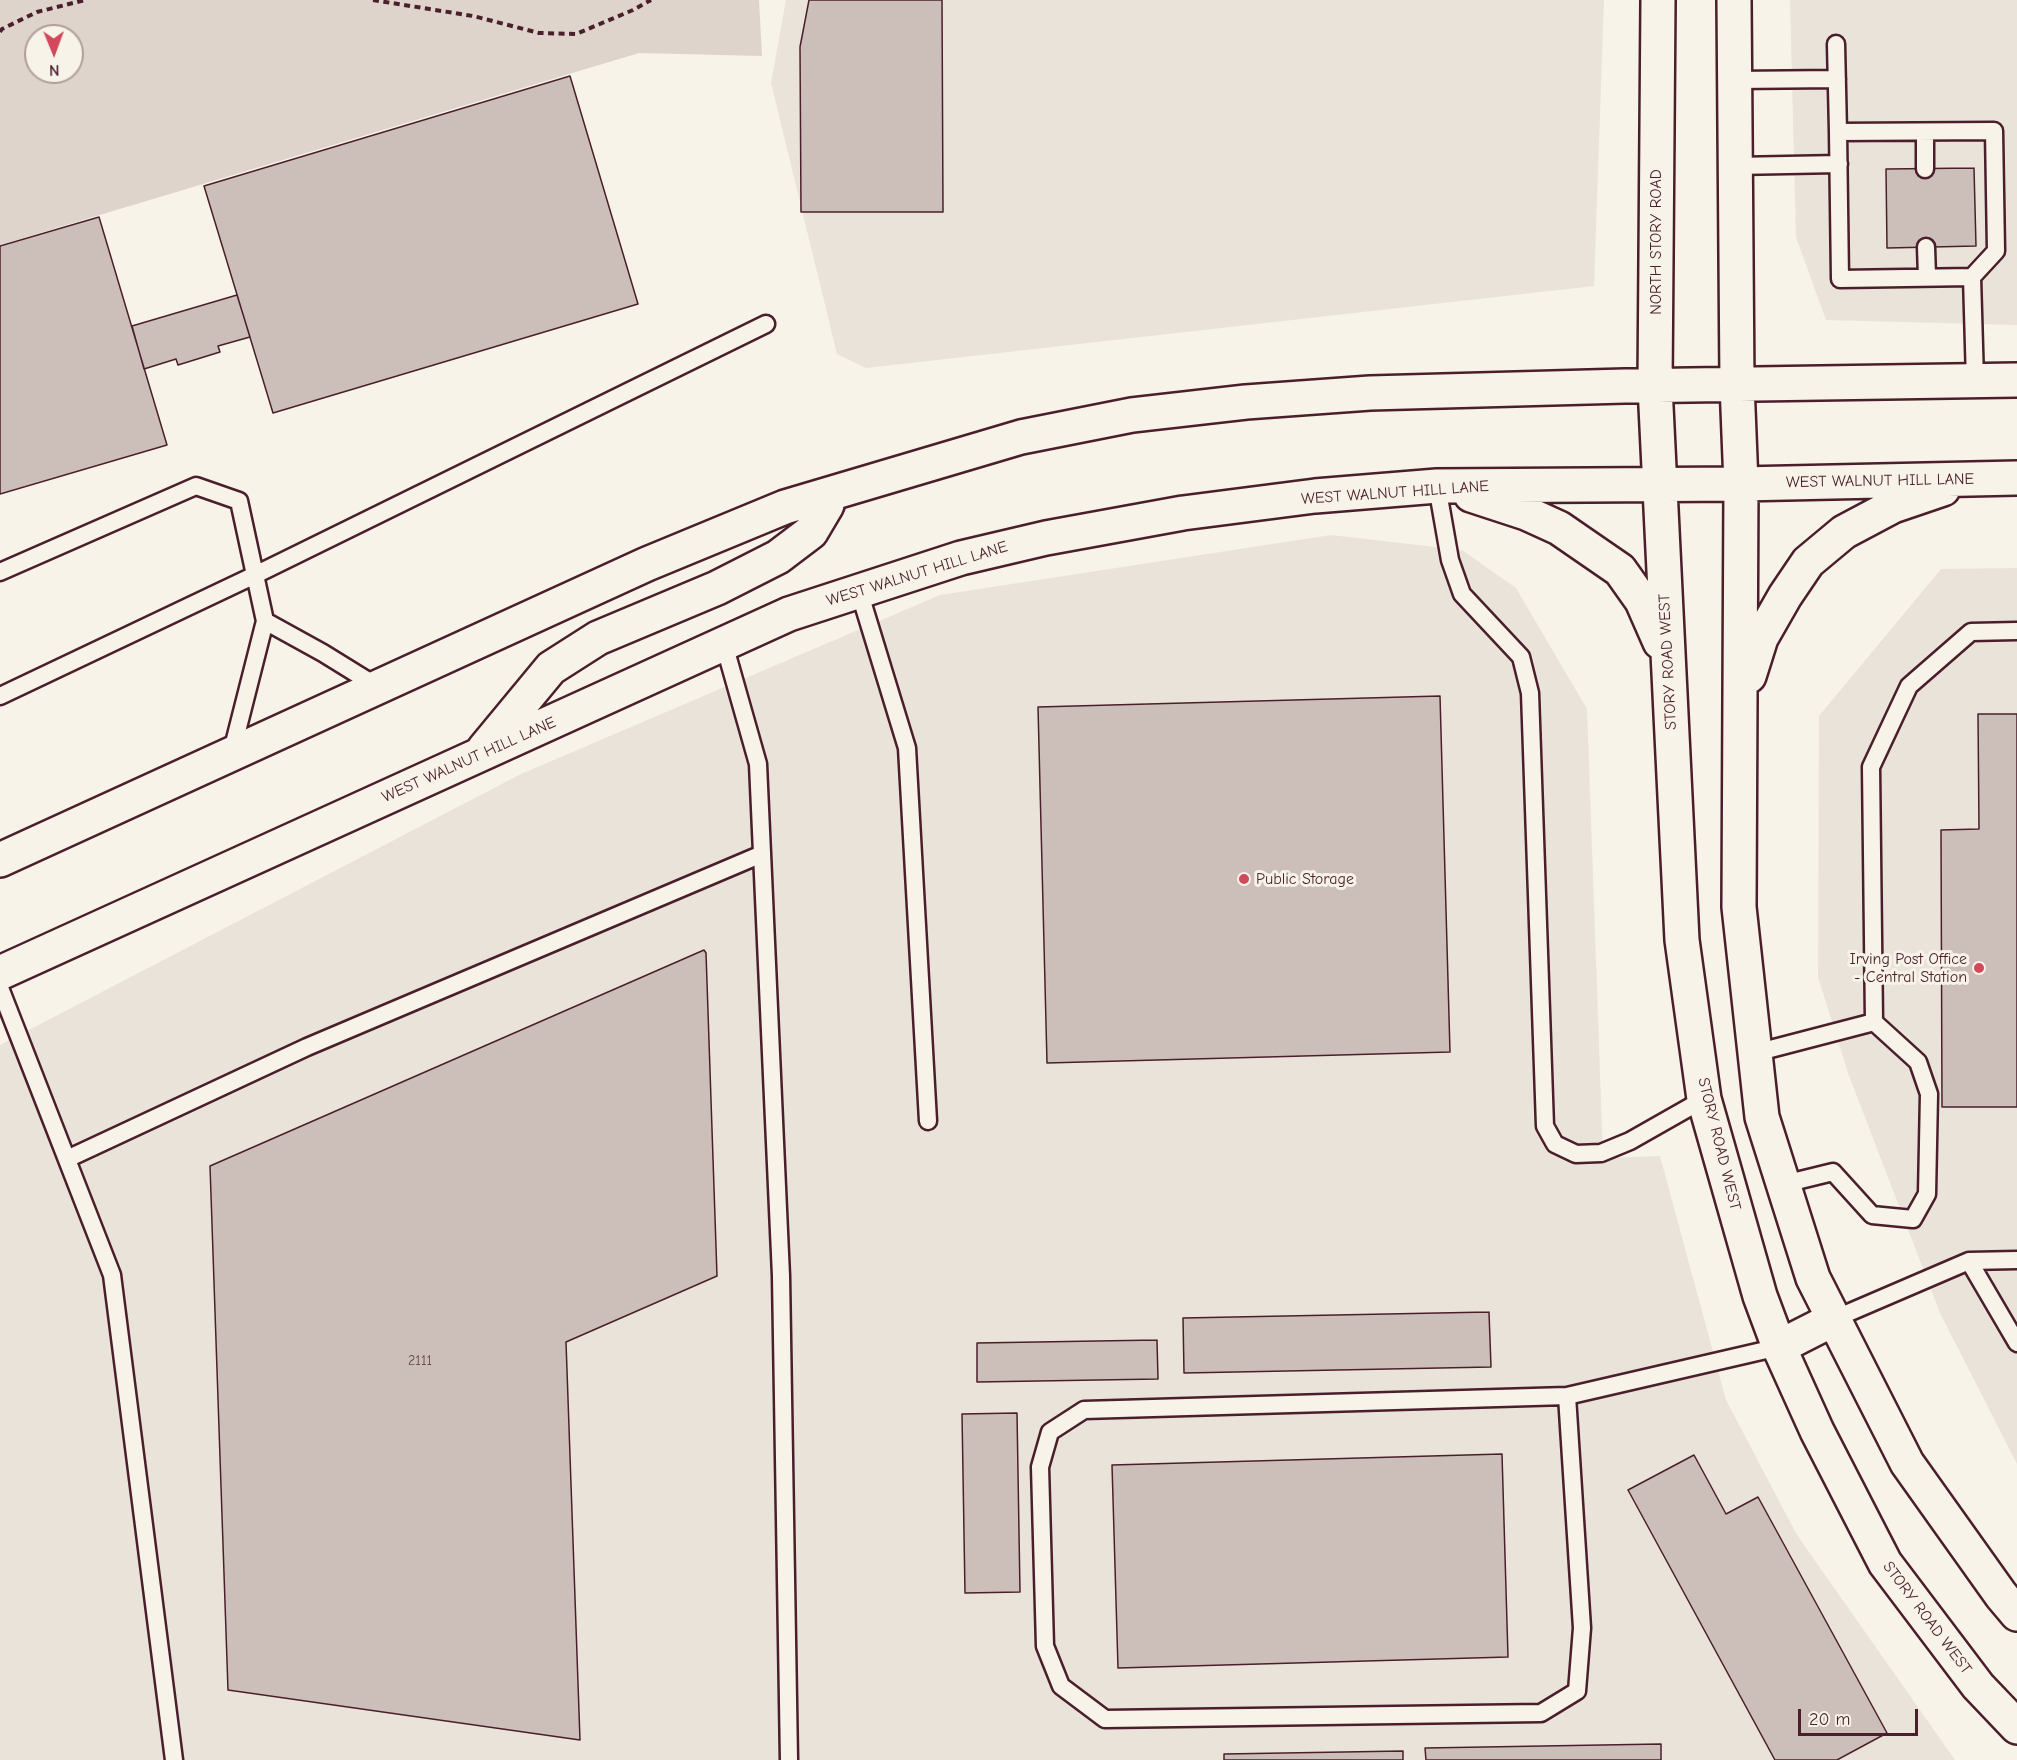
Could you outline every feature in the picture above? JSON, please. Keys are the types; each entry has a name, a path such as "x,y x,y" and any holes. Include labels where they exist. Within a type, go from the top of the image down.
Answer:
{"main road":[{"name":"NORTH STORY ROAD","path":"1658,0 1655,386 1660,484"},
{"path":"1734,0 1737,384 1741,484 1739,907 1762,1117 1813,1278 1907,1463 2017,1614"},
{"path":"0,860 647,564 785,507 1021,437 1132,415 1246,402 1370,393 2017,380"},
{"name":"WEST WALNUT HILL LANE","path":"0,973 789,614 961,558 1057,536 1183,513 1315,496 1437,486 1741,484 2017,478"},
{"path":"1740,704 1761,638 1808,562 1844,532 1893,506 1973,479"},
{"name":"STORY ROAD WEST","path":"1660,484 1682,940 1704,1099 1761,1296 1779,1347 1817,1431 1885,1563 1978,1686 2017,1727"},
{"path":"1437,486 1482,497 1526,513 1558,528 1620,570 1642,601 1668,659"},
{"path":"479,755 551,668 598,638 717,588 778,558 812,532 827,505 825,496"},
{"path":"1779,1347 1834,1319"}],"lane":[{"path":"1836,44 1840,279 1972,277"},
{"path":"1735,80 1837,79"},
{"path":"1838,132 1994,131 1996,251 1972,277 1975,381"},
{"path":"1925,132 1925,169"},
{"path":"1735,166 1839,164"},
{"path":"1926,247 1927,278"},
{"path":"0,696 255,575 766,324"},
{"path":"0,572 196,486 239,501 265,621 231,755"},
{"path":"1437,486 1450,560 1462,594 1521,657 1530,693 1545,1126 1555,1144 1576,1154 1601,1153 1630,1141 1704,1099"},
{"path":"859,591 907,748 928,1120"},
{"path":"265,621 378,687"},
{"path":"1784,1185 1833,1172 1872,1215 1912,1219 1927,1194 1929,1094 1918,1062 1874,1022 1871,766 1909,686 1971,632 2017,631"},
{"path":"724,644 758,764 781,1276 789,1760"},
{"path":"67,1159 307,1047 762,854"},
{"path":"0,988 112,1275 174,1760"},
{"path":"1755,1053 1874,1022"},
{"path":"1834,1319 1969,1262 2017,1260"},
{"path":"1969,1262 2017,1343"},
{"path":"1567,1396 1582,1628 1576,1691 1541,1713 1105,1719 1060,1686 1045,1646 1040,1467 1050,1432 1084,1410 1567,1396 1779,1347"}],"path":[{"path":"0,32 37,12 85,0"},
{"path":"373,0 473,16 539,33 576,34 651,0"}],"shaded area":[{"path":"0,0 759,0 762,56 639,53 0,245"},
{"path":"786,0 1604,0 1594,286 866,368 837,354 771,83"},
{"path":"1790,0 2017,0 2017,325 1826,320 1796,237"},
{"path":"1331,535 1462,550 1516,588 1587,709 1603,1158 1660,1156 1726,1400 1797,1535 1955,1760 0,1760 0,1045 521,774 940,595"},
{"path":"2017,568 2017,1464 1940,1313 1848,1073 1818,977 1819,716 1941,569"}],"building":[{"path":"809,0 942,0 943,212 801,212 800,47"},
{"path":"570,76 638,304 273,413 204,186"},
{"path":"1974,168 1976,246 1887,248 1886,169"},
{"path":"99,217 167,445 0,494 0,246"},
{"path":"237,295 250,337 218,346 220,352 178,365 176,359 144,369 132,326"},
{"name":"Public Storage","path":"1440,696 1450,1052 1047,1063 1038,707"},
{"name":"Irving Post Office - Central Station","path":"1978,714 2017,714 2017,1107 1942,1107 1941,830 1979,829"},
{"path":"704,950 706,953 717,1276 566,1342 580,1740 228,1690 210,1166"},
{"path":"1489,1312 1491,1367 1184,1373 1183,1318"},
{"path":"1157,1340 1158,1379 977,1382 977,1343"},
{"path":"1017,1413 1020,1592 965,1593 962,1414"},
{"path":"1502,1454 1508,1657 1118,1668 1112,1465"},
{"path":"1694,1455 1726,1514 1758,1497 1887,1733 1837,1760 1775,1760 1628,1490"},
{"path":"1661,1744 1661,1760 1426,1760 1425,1748"},
{"path":"1403,1751 1403,1760 1224,1760 1224,1754"}],"place":[{"name":"Public Storage","path":"1244,879"},
{"name":"Irving Post Office - Central Station","path":"1979,968"}]}
